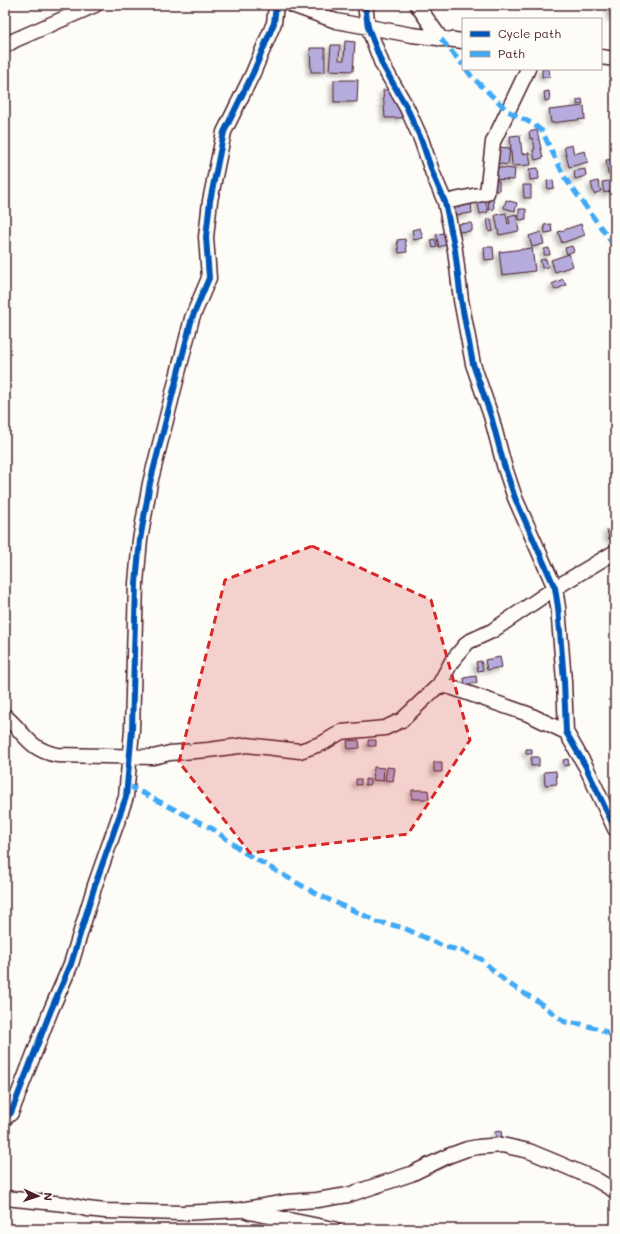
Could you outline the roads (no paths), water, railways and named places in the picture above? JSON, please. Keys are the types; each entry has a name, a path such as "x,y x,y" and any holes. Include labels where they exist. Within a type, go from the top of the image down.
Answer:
{"street":[{"path":"5,46 15,40 95,5"},
{"path":"5,1118 11,1112 51,1010 71,964 95,885 126,797 132,730 136,583 140,540 150,483 192,318 209,278 206,236 210,201 224,132 253,73 274,23 276,5"},
{"path":"292,5 336,21 412,35 462,41"},
{"path":"365,5 368,27 382,64 407,108 421,139 433,174 445,202 455,250 461,300 473,364 491,416 504,465 515,498 555,588 564,681 566,732 586,767 615,829"},
{"path":"418,5 441,39"},
{"path":"602,57 615,59"},
{"path":"445,202 487,193 493,142 528,70"},
{"path":"5,716 31,744 45,752 58,755 153,757 170,752 208,750 247,745 300,752 323,743 341,732 385,728 402,720 439,685 452,661 468,642 492,630 555,588 615,552"},
{"path":"439,685 450,687 528,714 566,732"},
{"path":"5,1198 65,1204 105,1211 160,1213 240,1210 287,1202 317,1200 348,1195 411,1174 448,1156 467,1149 502,1145 529,1151 595,1179 615,1191"},
{"path":"240,1210 334,1229"}]}
